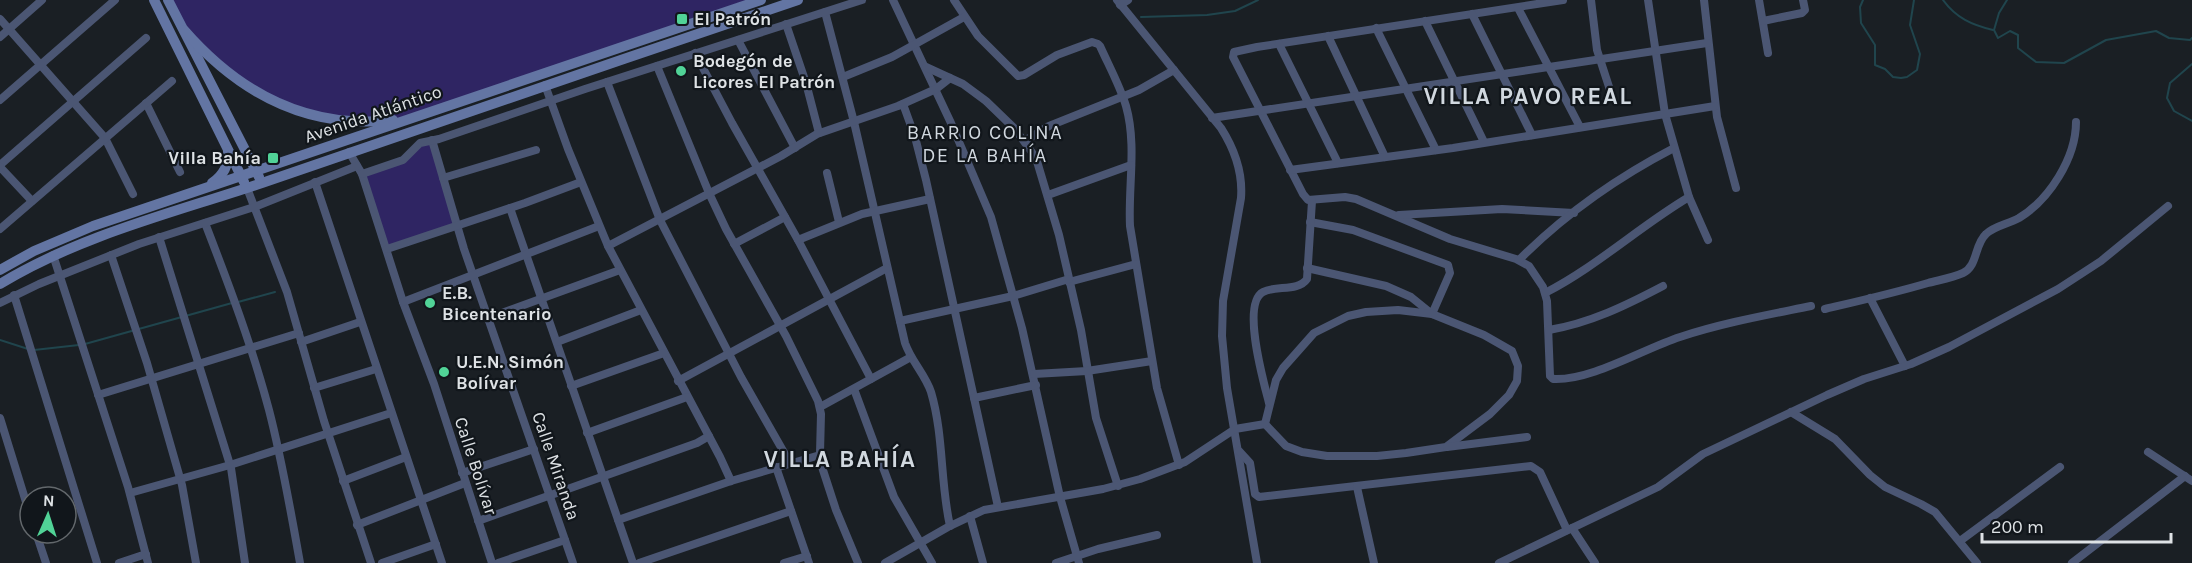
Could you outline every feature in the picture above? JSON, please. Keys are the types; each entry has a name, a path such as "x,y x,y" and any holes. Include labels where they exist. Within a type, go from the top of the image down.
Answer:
{"main road":[{"path":"0,284 53,255 112,231 247,188 154,0"},
{"path":"168,0 262,183"},
{"name":"Avenida Atlántico","path":"0,270 70,235 761,0"},
{"name":"Avenida Atlántico","path":"247,188 798,0"},
{"path":"183,30 211,60 236,80 263,96 298,111 352,121 385,121 420,115"},
{"path":"205,188 223,173 228,162 227,147"}],"street":[{"path":"0,37 42,0"},
{"path":"0,100 115,0"},
{"path":"0,303 61,275 159,237 255,207 315,182 403,160 417,145 862,0"},
{"path":"893,0 926,67 984,198 1034,374 1060,497 1078,559"},
{"path":"954,0 978,36 1018,76 1024,75 1056,55 1092,42 1098,44 1127,112 1131,165 1129,201 1136,264 1164,420 1179,465"},
{"path":"1128,0 1118,2 1212,118 1234,150 1242,182 1240,208 1222,310 1223,351 1257,563"},
{"path":"1563,0 1237,51 1233,54 1234,61 1303,194 1312,201 1349,197 1450,239 1519,260 1532,270 1545,293 1550,376 1553,379 1563,379 1601,369 1666,342 1703,330 1811,306"},
{"path":"1591,0 1599,59 1612,96"},
{"path":"1648,0 1665,114 1689,197 1708,240"},
{"path":"1704,0 1715,106 1736,188"},
{"path":"1760,0 1768,53"},
{"path":"1763,21 1802,13 1805,10 1803,0"},
{"path":"1518,8 1580,127"},
{"path":"825,12 854,122 900,321 911,357 928,385 934,406 950,526"},
{"path":"1472,14 1532,135"},
{"path":"843,77 877,64 964,17"},
{"path":"0,20 105,138 133,194"},
{"path":"1425,21 1484,142"},
{"path":"786,24 806,83 819,133"},
{"path":"1376,28 1436,150"},
{"path":"1328,36 1385,157"},
{"path":"32,201 0,166 146,38"},
{"path":"738,40 795,148"},
{"path":"1212,118 1707,43"},
{"path":"1279,44 1338,163"},
{"path":"695,53 871,379"},
{"path":"657,66 709,193 820,407 820,455 836,510 858,563"},
{"path":"926,67 963,84 986,101 1026,140 1036,158 1048,195 1081,330 1096,418 1118,486"},
{"path":"1026,140 1049,126 1139,90 1174,70"},
{"path":"608,246 795,148 819,133 903,104 936,89 950,78"},
{"path":"0,229 172,81"},
{"path":"607,82 660,220 729,353 790,463"},
{"path":"545,86 608,246 731,481"},
{"path":"146,103 180,172"},
{"path":"903,104 919,149 998,507"},
{"path":"1290,170 1436,150 1715,106"},
{"path":"1825,309 1966,271 1974,260 1984,236 2020,217 2043,196 2068,157 2076,122"},
{"name":"Calle Miranda","path":"432,140 473,275 573,563"},
{"path":"1519,260 1574,213 1632,172 1674,148"},
{"path":"443,178 536,150"},
{"name":"Calle Bolívar","path":"349,152 359,170 403,302 434,384 492,563"},
{"path":"1048,195 1131,165"},
{"path":"827,173 839,222"},
{"path":"315,182 442,563"},
{"path":"387,249 581,182"},
{"path":"247,188 287,292 314,388 371,563"},
{"path":"1545,293 1572,278 1640,228 1689,197"},
{"path":"798,240 839,222 873,211 930,199"},
{"path":"1270,407 1259,359 1253,312 1256,300 1263,292 1305,283 1312,201"},
{"path":"1499,563 1658,487 1703,454 1864,380 1949,347 2073,280 2110,254 2168,206"},
{"path":"510,208 633,563"},
{"path":"1397,216 1502,208 1574,213"},
{"path":"734,244 785,216"},
{"path":"1310,222 1353,230 1448,265 1450,273 1432,314"},
{"path":"205,224 238,308 269,411 300,563"},
{"path":"403,302 599,226"},
{"path":"159,237 230,465 245,563"},
{"path":"53,255 130,493 147,559 119,563"},
{"path":"111,255 180,479 196,563"},
{"path":"900,321 1013,296 1136,264"},
{"path":"678,381 887,268"},
{"path":"1307,268 1386,286 1411,297 1432,314"},
{"path":"488,318 620,270"},
{"path":"1549,330 1597,318 1663,286"},
{"path":"14,295 97,563"},
{"path":"1870,298 1905,366"},
{"path":"557,342 641,310"},
{"path":"1265,424 1276,380 1283,368 1314,333 1327,325 1366,312 1398,310 1432,314 1484,335 1512,351 1518,366 1517,381 1509,395 1490,414 1446,447"},
{"path":"301,342 360,322"},
{"path":"98,395 299,333"},
{"path":"571,386 664,353"},
{"path":"820,407 911,357"},
{"path":"1034,374 1087,371 1152,361"},
{"path":"314,388 376,369"},
{"path":"974,398 1036,386"},
{"path":"854,389 894,497 932,563"},
{"path":"587,433 687,397"},
{"path":"1791,412 1835,439 1885,487 1935,512 1977,563"},
{"path":"130,493 230,465 391,413"},
{"path":"0,418 3,441 19,485"},
{"path":"885,563 970,516 998,507 1118,486 1179,465 1235,429 1265,424"},
{"path":"1265,424 1286,446 1302,452 1327,456 1377,456 1527,437"},
{"path":"478,521 697,443 709,436"},
{"path":"462,473 534,449"},
{"path":"1238,450 1250,464 1256,496 1357,487 1532,466 1540,472 1570,529 1595,563"},
{"path":"2072,563 2188,479 2148,452"},
{"path":"618,520 731,481 820,455"},
{"path":"343,481 406,457"},
{"path":"776,467 808,559 784,563"},
{"path":"1960,541 2060,467"},
{"path":"357,525 465,483"},
{"path":"1357,487 1374,563"},
{"path":"639,563 791,511"},
{"path":"970,516 983,563"},
{"path":"1056,563 1078,559 1126,541 1158,535"},
{"path":"498,563 565,540"},
{"path":"382,563 436,544"},
{"path":"40,545 46,563"}],"shaded area":[{"path":"168,0 761,0 420,115 385,121 298,111 211,60"},
{"path":"432,140 457,226 387,249 362,174 380,168"}],"waterway":[{"path":"1141,17 1207,15 1235,11 1258,0"},
{"path":"1863,0 1860,7 1861,23 1875,45 1875,65 1885,69 1893,77 1901,78 1917,70 1920,54 1910,25 1914,0"},
{"path":"1943,0 1953,12 1965,20 1993,30"},
{"path":"2007,0 1999,13 1994,30 1998,38 2010,31 2018,35 2018,48 2036,62 2064,63 2106,40 2156,31 2169,38 2190,40 2192,38"},
{"path":"2192,64 2170,83 2167,98 2174,111 2192,121"},
{"path":"238,302 275,292"},
{"path":"85,344 232,303"},
{"path":"0,340 28,349"},
{"path":"34,350 79,345"}],"place":[{"name":"El Patrón","path":"682,19"},
{"name":"Bodegón de Licores El Patrón","path":"681,71"},
{"name":"Villa Bahía","path":"273,158"},
{"name":"E.B. Bicentenario","path":"430,303"},
{"name":"U.E.N. Simón Bolívar","path":"444,372"}],"district":[{"name":"VILLA PAVO REAL","path":"1528,96"},
{"name":"BARRIO COLINA DE LA BAHÍA","path":"985,144"},
{"name":"VILLA BAHÍA","path":"840,459"}]}
